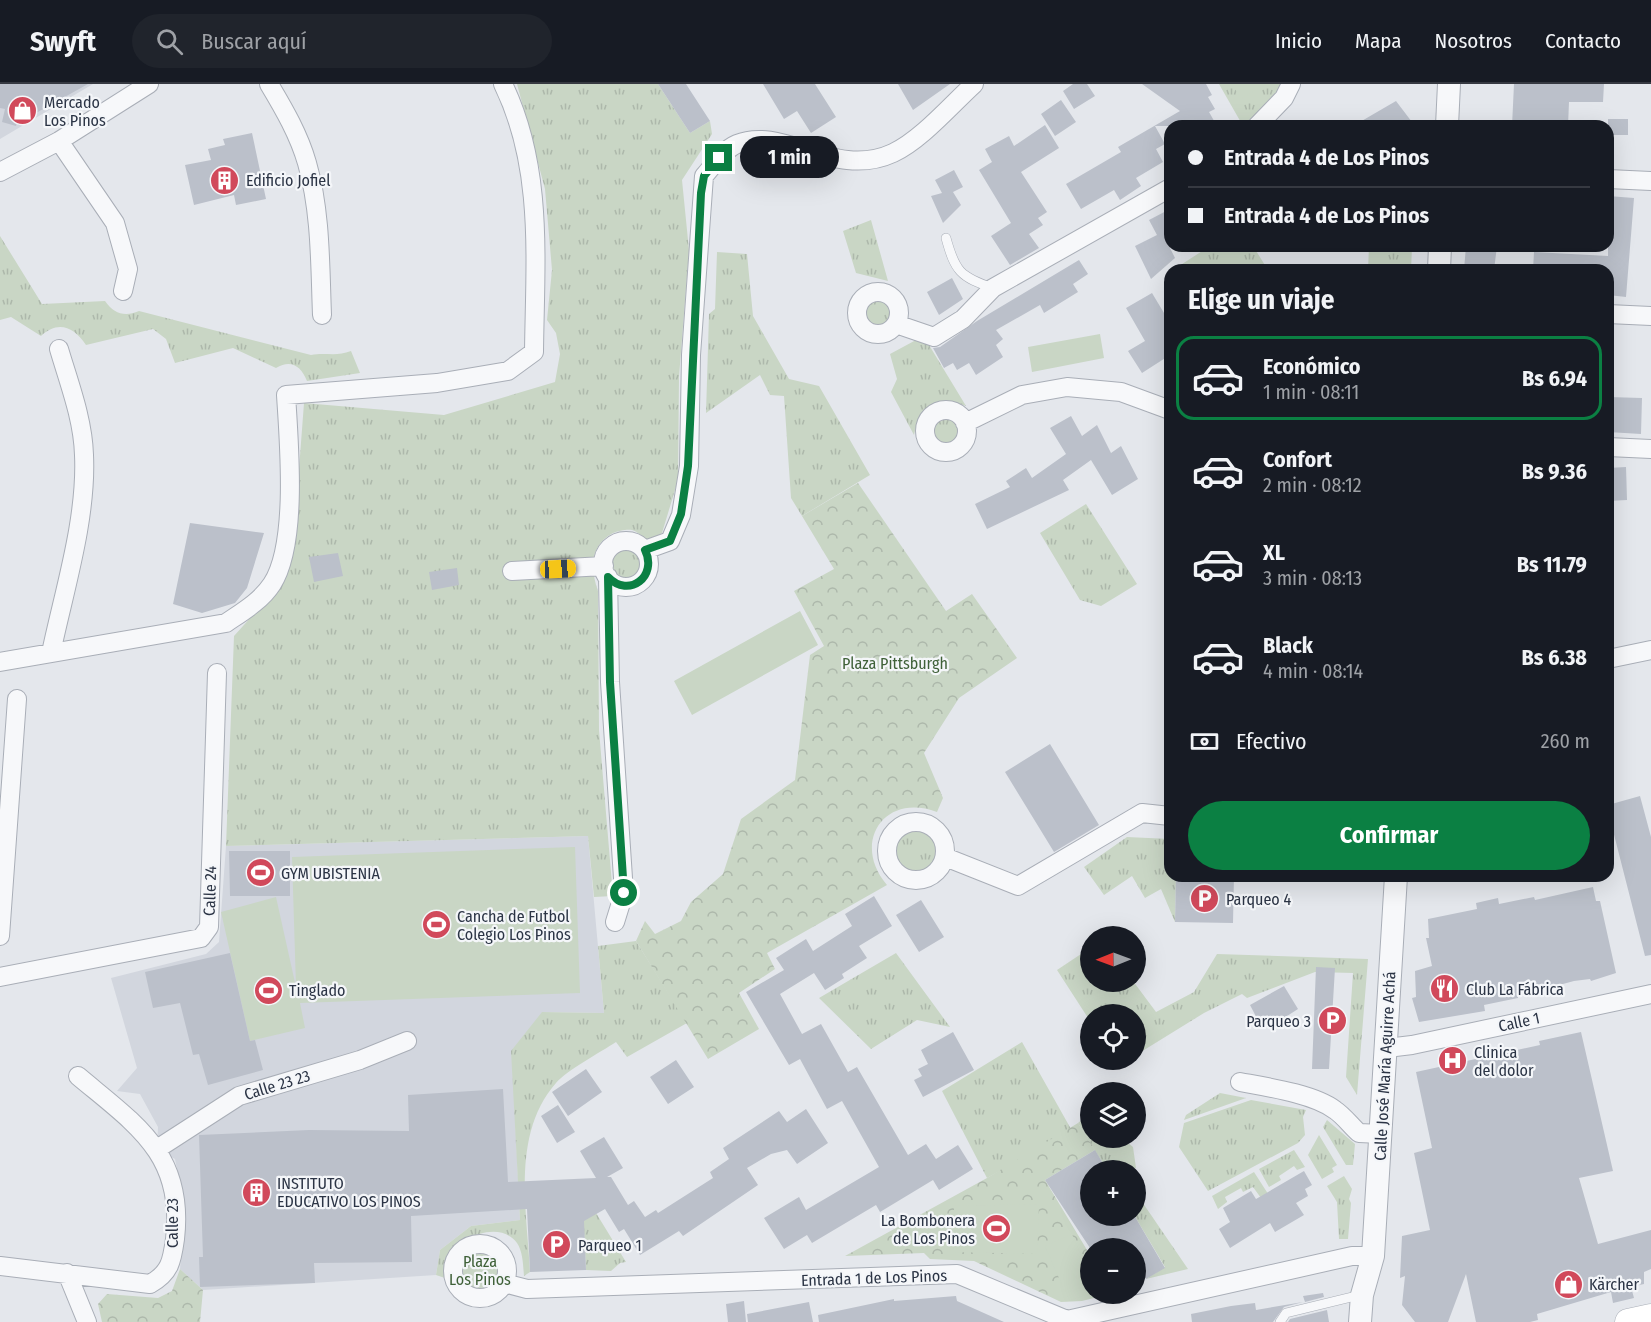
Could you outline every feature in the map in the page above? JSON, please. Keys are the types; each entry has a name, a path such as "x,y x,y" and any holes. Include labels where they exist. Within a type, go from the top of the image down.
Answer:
{"street":[{"path":"0,172 59,141 149,84"},
{"path":"269,84 291,121 308,164 318,222 322,315"},
{"path":"0,662 226,623 254,604 273,584 283,554 289,504 286,395 437,383 508,371 534,352 536,240 533,182 514,107 503,84"},
{"path":"645,550 670,541 681,514 688,466 692,344 704,176 719,158 736,144 766,140 837,161 872,159 894,153 974,84"},
{"path":"1263,120 1284,98 1291,84"},
{"path":"1447,120 1449,84"},
{"path":"59,141 115,223 128,269 123,291"},
{"path":"1614,179 1651,181"},
{"path":"896,324 934,337 963,320 993,288 1164,191"},
{"path":"1614,314 1651,316"},
{"path":"51,653 83,500 84,454 76,405 59,349"},
{"path":"965,423 1022,395 1067,387 1121,392 1164,408"},
{"path":"1614,447 1651,449"},
{"path":"512,571 606,572 619,586 627,587 640,582 645,577 649,564 645,550 633,541 618,542 607,552 606,572 610,682 624,893 615,922"},
{"path":"1614,658 1651,650"},
{"name":"Calle 24","path":"0,977 201,938 209,927 217,673"},
{"path":"0,936 17,699"},
{"path":"945,857 1018,886 1142,813 1164,815"},
{"name":"Calle José María Aguirre Achá","path":"1360,1322 1362,1295 1373,1256 1396,882"},
{"name":"Calle 1","path":"1387,1047 1412,1046 1651,994"},
{"name":"Calle 23 23","path":"157,1149 240,1096 360,1060 407,1041"},
{"name":"Calle 23","path":"0,1266 150,1284 163,1277 171,1267 175,1236 174,1202 165,1161 147,1135 78,1076"},
{"path":"1240,1082 1282,1090 1324,1103 1338,1112 1359,1133 1381,1134"},
{"name":"Entrada 1 de Los Pinos","path":"504,1283 527,1289 957,1274 1067,1320 1352,1256 1373,1256"},
{"name":"Calle José María Aguirre Achá","path":"1373,1256 1378,1289 1375,1322"},
{"path":"67,1273 87,1322"}],"lane":[{"path":"946,238 953,266 969,280 993,288"},
{"path":"1280,1322 1286,1313 1362,1295"}],"shaded area":[{"name":"Mercado Los Pinos","path":"0,84 93,84 0,139"},
{"path":"588,836 604,1013 543,1012 512,1051 520,1220 471,1226 440,1250 436,1275 203,1290 180,1269 185,1209 175,1159 157,1149 158,1127 140,1094 117,1091 137,1068 111,978 206,954 219,942 226,846"}],"green space":[{"path":"517,84 658,84 690,133 710,121 712,134 682,180 689,250 679,377 678,480 662,533 648,541 632,530 613,533 600,544 594,558 593,566 598,591 599,730 613,896 594,897 588,836 226,846 234,636 261,606 299,469 304,403 444,415 555,382 560,354 556,333 547,320 552,270 545,189"},
{"path":"1219,84 1283,84 1278,93 1249,120 1240,120"},
{"path":"1232,84 1266,84 1241,99"},
{"path":"871,220 888,281 856,273 843,231"},
{"path":"0,236 42,304 105,301 112,309 120,313 129,314 139,311 311,355 340,354 351,351 360,373 307,381 302,371 291,364 276,368 233,348 175,363 166,339 153,329 86,345 71,330 60,327 47,331 41,336 11,317 0,320"},
{"path":"717,252 747,254 753,316 789,379 819,386 870,475 802,516 791,498 784,396 770,395 760,375 706,413 709,314 715,309"},
{"path":"1201,252 1257,252 1264,264 1182,264"},
{"path":"1369,252 1412,252 1411,264 1368,264"},
{"path":"878,298 888,302 892,312 888,322 878,326 868,322 864,312 868,302"},
{"path":"1100,334 1104,358 1032,372 1028,347"},
{"path":"916,340 929,345 966,406 947,401 932,405 921,416 914,435 891,392 897,379 890,354"},
{"path":"946,416 956,420 960,430 956,440 946,444 936,440 932,430 936,420"},
{"name":"Plaza Pittsburgh","path":"858,483 946,611 972,594 1017,658 959,698 924,753 943,798 937,812 918,808 902,809 888,815 879,825 873,838 872,853 877,869 887,885 767,953 775,969 739,993 759,1029 708,1059 636,941 645,921 655,934 681,921 691,902 723,874 741,819 795,780 810,655 824,646 794,591 834,569 802,516"},
{"path":"1086,504 1137,584 1101,606 1080,600 1040,533"},
{"path":"628,547 640,552 645,564 640,576 628,581 616,576 611,564 616,552"},
{"path":"800,611 818,645 692,715 674,681"},
{"path":"917,830 932,836 938,851 932,866 917,872 902,866 896,851 902,836"},
{"path":"1127,837 1164,839 1164,882 1176,882 1175,922 1161,889 1145,898 1132,876 1104,895 1084,867"},
{"name":"Cancha de Futbol Colegio Los Pinos","path":"575,847 580,993 300,1003 305,1028 250,1041 221,912 276,897 296,987 292,857"},
{"path":"636,941 687,1023 627,1057 616,1042 561,1078 542,1103 527,1149 525,1174 530,1272 524,1276 522,1254 517,1243 510,1236 490,1232 470,1238 454,1251 449,1262 448,1279 436,1275 440,1250 471,1226 520,1220 511,1051 542,1012 604,1013 598,946"},
{"path":"896,953 950,1027 917,1020 871,1049 819,998"},
{"path":"1217,954 1368,959 1357,1095 1346,1077 1353,973 1315,972 1247,998 1242,994 1204,1013 1146,1049 1146,1004 1080,1006 1057,970 1080,955 1080,992 1141,992 1156,1012 1194,992"},
{"path":"1022,1042 1071,1129 1060,1138 987,1178 942,1091"},
{"path":"1220,1093 1246,1098 1184,1120 1186,1115"},
{"path":"1251,1100 1306,1110 1303,1117 1305,1135 1298,1143 1208,1191 1179,1147 1184,1123"},
{"path":"1327,1120 1355,1144 1353,1165 1346,1165 1323,1127"},
{"path":"1078,1123 1080,1148 1094,1148 1095,1150 1045,1180 1080,1238 1080,1301 1061,1302 974,1261 930,1259 924,1253 845,1256 987,1178"},
{"path":"1319,1135 1337,1165 1332,1168 1334,1172 1322,1179 1308,1155"},
{"path":"1093,1148 1133,1148 1135,1160 1101,1160"},
{"path":"1294,1150 1305,1167 1297,1170 1294,1166 1279,1176 1281,1180 1269,1187 1259,1169"},
{"path":"1254,1172 1272,1200 1261,1198 1253,1187 1243,1192 1241,1188 1225,1197 1227,1202 1218,1209 1212,1196"},
{"path":"1344,1176 1352,1189 1349,1199 1351,1203 1348,1239 1339,1239 1337,1202 1327,1186"},
{"path":"582,1190 626,1262 620,1263 611,1271 586,1270"},
{"name":"La Bombonera de Los Pinos","path":"1039,1204 1037,1254 954,1252 954,1206"},
{"path":"1146,1208 1188,1269 1146,1279 1165,1267 1141,1226 1146,1226"},
{"path":"1072,1234 1080,1253 1080,1297 1069,1301 1045,1246"},
{"name":"Plaza Los Pinos","path":"480,1252 493,1257 498,1270 493,1283 480,1288 467,1283 462,1270 467,1257"},
{"path":"180,1269 203,1290 200,1322 102,1322 98,1304 107,1294 158,1298 172,1291"}],"building":[{"name":"Mercado Los Pinos","path":"0,84 88,84 36,113 20,112 16,126 2,122 5,109 0,108"},
{"path":"658,84 686,84 710,121 690,133"},
{"path":"763,84 815,84 836,117 811,133 797,111 784,119"},
{"path":"898,84 950,84 913,110"},
{"path":"1073,84 1087,84 1095,96 1074,109 1063,91"},
{"path":"1142,84 1206,84 1212,95 1208,97 1215,109 1209,112 1214,120 1164,120 1180,111"},
{"path":"1514,84 1604,84 1603,102 1569,102 1568,120 1512,120"},
{"path":"1061,100 1076,122 1055,136 1041,114"},
{"path":"1396,101 1410,120 1363,120"},
{"path":"1628,119 1628,135 1614,135 1614,120 1608,120"},
{"path":"1164,120 1164,126 1155,126 1164,142 1156,149 1163,162 1136,178 1141,186 1120,200 1114,190 1081,209 1066,184 1121,152 1118,147"},
{"path":"1045,125 1059,148 1021,172 1047,212 1038,218 1043,225 1029,234 1039,248 1010,265 991,236 1011,223 979,170 992,162 985,149 1009,136 1014,146"},
{"name":"Edificio Jofiel","path":"252,133 266,199 236,205 234,195 194,205 185,165 211,160 208,149 225,145 223,139"},
{"path":"954,170 963,187 953,192 961,205 943,223 931,196 942,193 935,180"},
{"path":"1614,196 1634,198 1626,297 1614,296 1614,264 1533,264 1534,252 1608,256 1608,252 1614,252"},
{"path":"1164,212 1164,252 1172,252 1175,258 1168,264 1164,264 1164,268 1151,279 1135,246 1157,235 1149,220"},
{"path":"1466,252 1496,252 1495,264 1464,264"},
{"path":"1079,260 1088,274 1073,284 1078,292 1044,313 1040,305 996,330 1003,339 996,345 1003,357 976,375 969,363 957,370 953,363 944,368 933,348 940,347 977,321"},
{"path":"952,278 963,299 939,315 927,292"},
{"path":"1152,293 1164,313 1164,359 1142,373 1128,351 1145,341 1126,308"},
{"path":"1614,397 1642,398 1641,434 1614,432"},
{"path":"1071,416 1082,436 1097,425 1111,453 1121,446 1138,479 1112,495 1091,460 1063,480 1069,490 987,529 975,504 1010,487 1006,481 1026,468 1032,478 1066,454 1050,428"},
{"path":"1626,467 1627,500 1614,501 1614,468"},
{"path":"190,523 264,533 247,588 235,603 202,613 173,604"},
{"path":"338,553 343,576 314,582 309,557"},
{"path":"457,568 459,585 432,590 429,572"},
{"path":"1050,744 1099,825 1054,852 1005,772"},
{"path":"1640,796 1651,837 1651,955 1645,956 1614,835 1614,803"},
{"name":"GYM UBISTENIA","path":"229,851 290,851 290,896 230,896"},
{"name":"Parqueo 4","path":"1176,882 1234,882 1233,923 1175,922"},
{"path":"1593,887 1596,901 1600,901 1616,973 1591,981 1590,979 1574,981 1518,996 1518,998 1484,1005 1485,1011 1419,1022 1412,998 1416,997 1415,971 1432,966 1426,938 1429,938 1428,919 1477,909 1476,903 1498,898 1499,904 1534,897 1535,900"},
{"path":"874,896 892,926 859,946 867,958 842,974 844,978 825,990 814,973 780,994 802,1034 821,1024 848,1072 857,1067 908,1155 926,1144 936,1159 958,1145 973,1169 939,1190 933,1180 880,1212 876,1205 812,1243 807,1235 784,1249 764,1218 799,1197 806,1210 879,1167 842,1101 827,1109 800,1059 789,1065 746,992 784,970 776,958 806,939 813,951 852,926 845,914"},
{"path":"921,900 944,937 919,952 896,915"},
{"path":"230,953 250,1041 255,1040 263,1070 208,1085 199,1054 193,1055 180,1003 153,1008 145,972"},
{"path":"1316,967 1335,968 1329,1069 1312,1069"},
{"path":"1284,986 1298,1009 1273,1025 1271,1023 1262,1028 1250,1005"},
{"path":"953,1032 974,1070 923,1097 914,1080 922,1076 918,1069 928,1064 921,1050"},
{"path":"1581,1032 1613,1171 1579,1178 1598,1244 1651,1230 1651,1269 1644,1272 1644,1284 1631,1287 1634,1298 1613,1303 1611,1292 1537,1314 1538,1320 1530,1322 1476,1322 1466,1274 1448,1322 1415,1322 1402,1305 1405,1276 1400,1278 1402,1236 1430,1230 1414,1153 1432,1148 1416,1072 1540,1045 1539,1041"},
{"path":"676,1060 694,1087 668,1104 650,1077"},
{"path":"586,1069 602,1092 568,1116 552,1092"},
{"path":"503,1089 508,1182 596,1178 580,1151 604,1137 623,1168 607,1177 611,1177 628,1205 634,1201 645,1217 656,1210 658,1213 713,1178 710,1172 729,1159 723,1148 779,1111 787,1122 806,1109 828,1143 797,1164 787,1150 771,1154 747,1168 758,1185 683,1236 679,1231 640,1255 624,1229 619,1232 605,1209 584,1221 586,1270 530,1272 527,1209 411,1216 412,1262 314,1263 315,1283 200,1287 199,1257 203,1257 199,1135 309,1130 409,1131 408,1095"},
{"path":"558,1105 575,1132 557,1143 541,1116"},
{"path":"1095,1150 1101,1160 1080,1160 1080,1226 1140,1226 1165,1268 1146,1279 1146,1238 1083,1238 1045,1180"},
{"path":"1304,1171 1312,1185 1305,1189 1308,1196 1296,1203 1304,1215 1275,1232 1270,1223 1230,1248 1219,1229 1230,1222 1223,1208 1251,1191 1256,1199"},
{"path":"1323,1293 1324,1297 1305,1302 1303,1296"},
{"path":"956,1296 957,1301 1004,1322 819,1322 818,1315 894,1299 894,1301"},
{"path":"744,1301 746,1322 728,1322 726,1304"},
{"path":"809,1302 813,1322 748,1322 747,1314"},
{"path":"1303,1302 1284,1307 1273,1322 1192,1322 1191,1314 1231,1306 1255,1303 1256,1310"},
{"path":"1327,1310 1329,1322 1288,1322 1290,1319"}],"place":[{"name":"Mercado Los Pinos","path":"23,111"},
{"name":"Edificio Jofiel","path":"225,180"},
{"name":"GYM UBISTENIA","path":"260,873"},
{"name":"Parqueo 4","path":"1205,899"},
{"name":"Cancha de Futbol Colegio Los Pinos","path":"436,925"},
{"name":"Club La Fábrica","path":"1445,989"},
{"name":"Tinglado","path":"268,990"},
{"name":"Parqueo 3","path":"1332,1021"},
{"name":"Clinica del dolor","path":"1453,1061"},
{"name":"INSTITUTO EDUCATIVO LOS PINOS","path":"256,1192"},
{"name":"La Bombonera de Los Pinos","path":"996,1229"},
{"name":"Parqueo 1","path":"557,1245"},
{"name":"Kärcher","path":"1568,1284"}],"route":[{"path":"624,893 610,682 608,577 619,586 634,586 640,582 648,571 648,556 645,550 670,541 681,514 688,466 691,356 701,193 704,176 719,158"}]}
